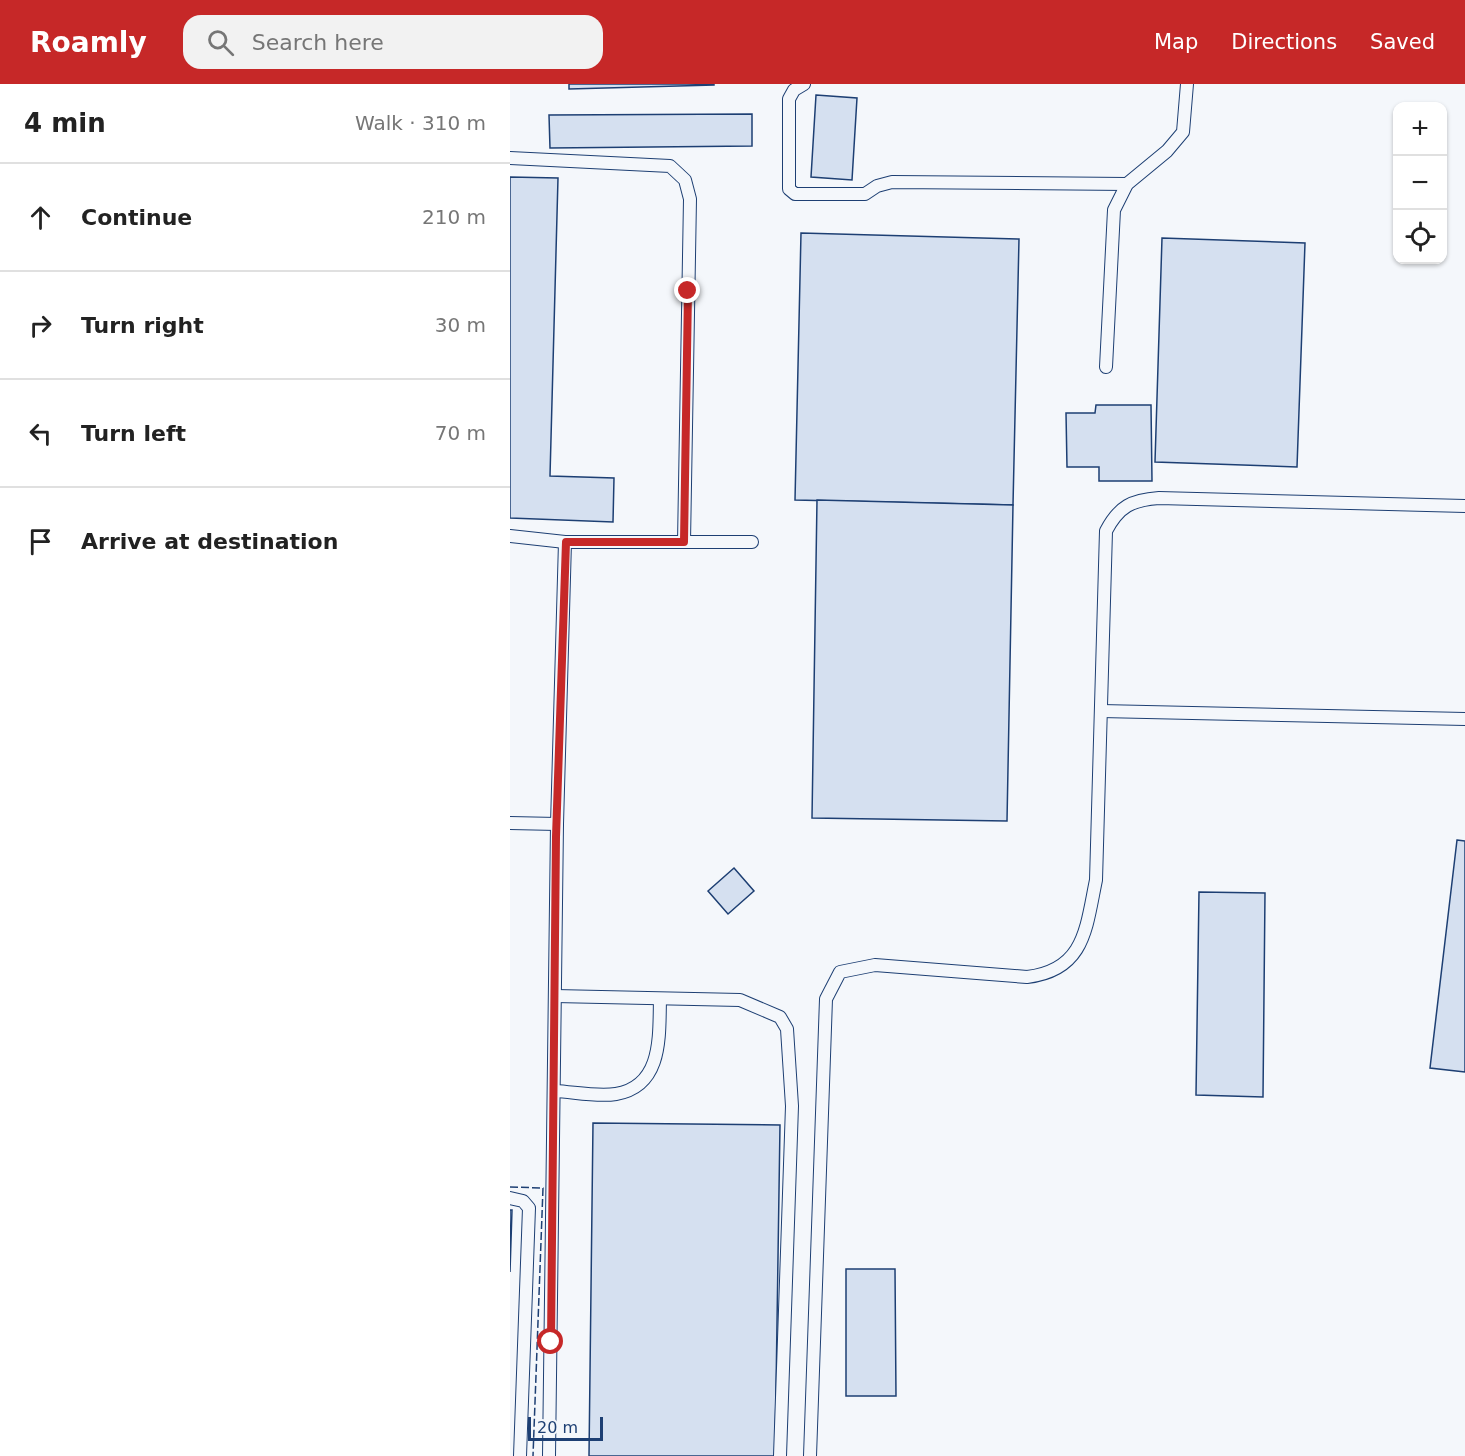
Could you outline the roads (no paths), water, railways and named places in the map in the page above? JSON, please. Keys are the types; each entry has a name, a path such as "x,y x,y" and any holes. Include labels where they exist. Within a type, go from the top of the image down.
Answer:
{"lane":[{"path":"804,84 794,90 789,99 789,189 795,194 865,194 877,186 891,182 1127,184"},
{"path":"1106,367 1114,210 1127,184 1167,151 1183,132 1186,84"},
{"path":"510,158 670,166 685,180 690,199 684,542"},
{"path":"810,1456 826,999 840,972 876,965 1027,976 1047,974 1071,960 1085,930 1096,880 1106,531 1115,514 1138,500 1465,506"},
{"path":"510,536 566,542 752,542"},
{"path":"549,1456 557,824 566,542"},
{"path":"1101,711 1465,718"},
{"path":"510,823 557,824"},
{"path":"555,996 740,1000 780,1017 787,1029 792,1106 780,1456"},
{"path":"555,1091 614,1095 634,1089 652,1072 659,1047 660,999"},
{"path":"510,1198 522,1201 529,1208 520,1456"}]}
